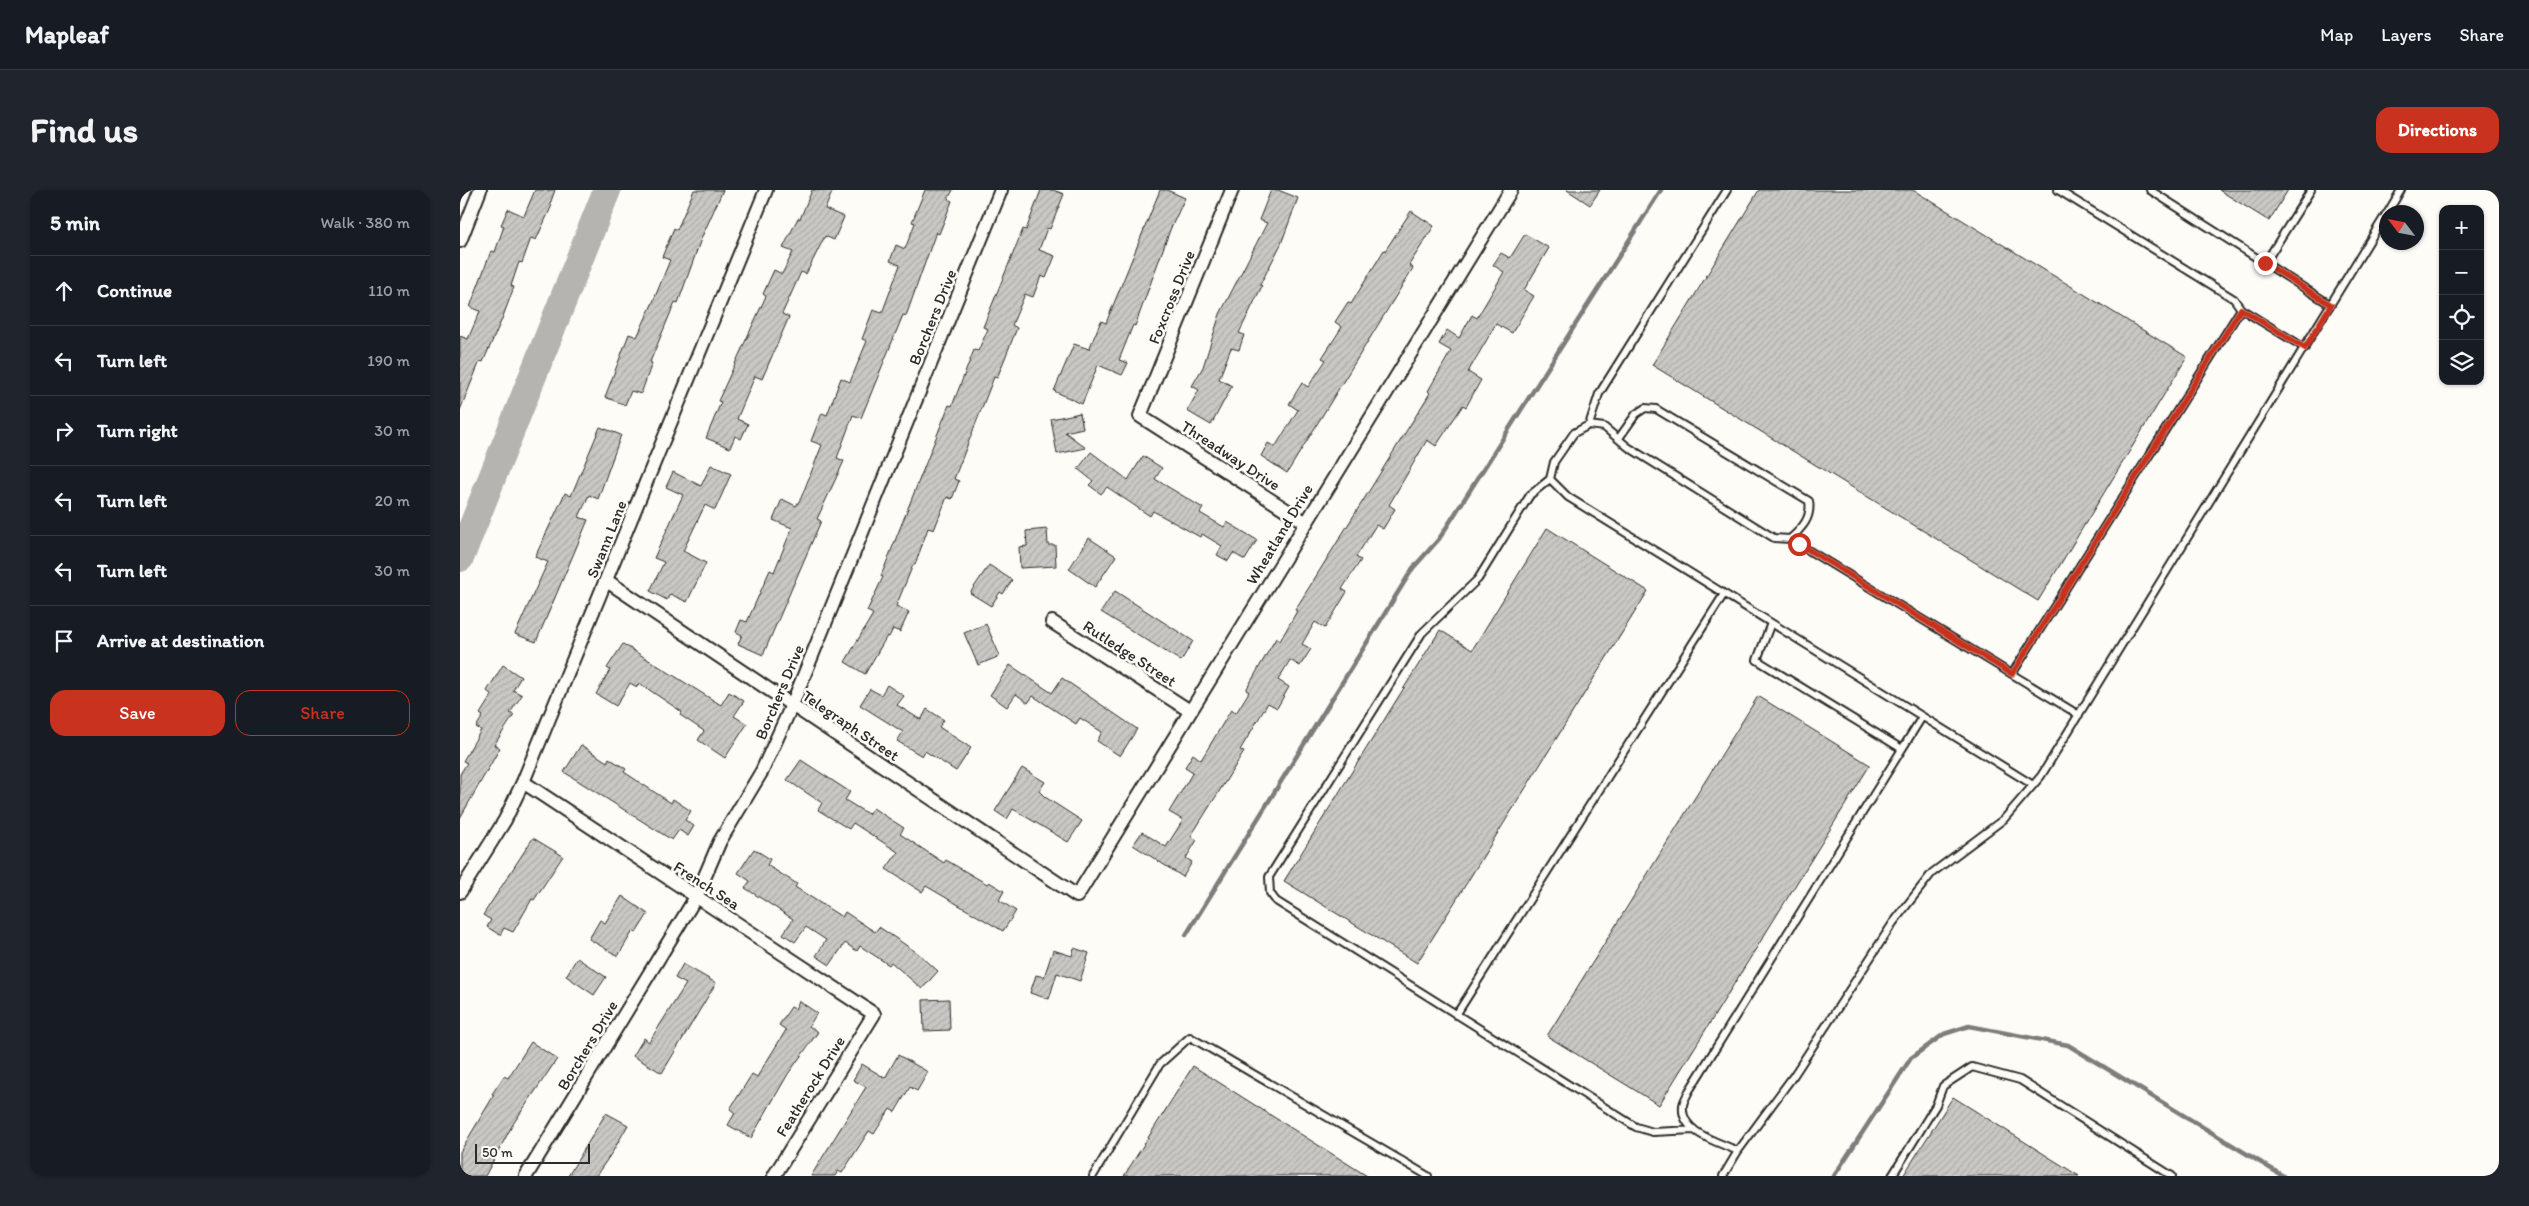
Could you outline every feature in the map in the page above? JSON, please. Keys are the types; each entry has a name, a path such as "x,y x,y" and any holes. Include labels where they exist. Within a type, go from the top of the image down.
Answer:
{"street":[{"path":"460,241 464,219 480,190"},
{"name":"Swann Lane","path":"460,892 505,820 523,782 766,190"},
{"name":"Borchers Drive","path":"526,1176 696,897 720,841 762,771 792,705 1001,190"},
{"name":"Foxcross Drive","path":"1140,416 1232,190"},
{"name":"Wheatland Drive","path":"1077,896 1305,522 1511,190"},
{"name":"Threadway Drive","path":"1140,416 1305,522"},
{"name":"Telegraph Street","path":"607,581 1077,896"},
{"name":"Rutledge Street","path":"1052,622 1190,711"},
{"name":"French Sea","path":"523,782 874,1014"},
{"name":"Featherock Drive","path":"774,1176 874,1014"}],"lane":[{"path":"1589,425 1598,394 1727,190"},
{"path":"2058,190 2234,299 2241,309 2305,348"},
{"path":"2150,190 2331,305"},
{"path":"2265,263 2311,190"},
{"path":"2392,205 2401,190"},
{"path":"1724,1176 1738,1151 1794,1074 1893,923 1932,873 2004,819 2033,785 2079,715 2379,226"},
{"path":"2012,674 2241,309"},
{"path":"1619,438 1636,414 1645,408 1656,409 1809,500 1811,511 1802,527 1790,539"},
{"path":"1694,1130 1653,1132 1636,1127 1276,901 1270,893 1269,877 1422,634 1478,579 1530,495 1550,479 1554,462 1574,433 1589,425 1604,427 1628,447 1774,538 1790,539 2079,715"},
{"path":"1550,479 1568,497 2033,785"},
{"path":"1456,1015 1724,594"},
{"path":"1771,623 1757,660 1902,749"},
{"path":"1738,1151 1694,1130 1685,1120 1683,1106 1689,1091 1922,717"},
{"path":"1093,1176 1160,1064 1190,1036 1428,1176"},
{"path":"1892,1176 1936,1105 1943,1086 1972,1067 2020,1080 2172,1176"}],"building":[{"path":"535,190 555,190 550,204 552,205 536,240 531,238 522,263 519,262 511,286 514,287 502,319 483,362 480,361 460,410 460,336 468,339 480,311 470,307 491,251 495,252 504,226 501,225 508,209 524,216"},
{"path":"694,190 723,190 701,239 678,303 675,302 650,362 652,363 641,394 631,391 625,405 605,397 629,334 637,337 653,302 670,260 662,257 674,228 677,230"},
{"path":"812,190 833,190 825,209 844,217 834,240 825,236 806,274 801,272 782,314 789,317 762,379 755,376 737,419 748,424 741,439 735,436 730,448 706,438 721,402 718,401 766,296 763,294 774,270 782,274 793,252 783,248 798,218 800,219"},
{"path":"925,190 953,190 948,199 952,201 939,234 936,232 906,316 903,315 861,418 853,415 837,458 844,461 817,519 821,521 763,655 738,644 742,635 736,632 741,620 747,622 770,570 774,572 792,528 773,520 782,499 796,506 801,498 822,445 811,441 822,413 827,415 841,378 850,382 867,341 862,339 873,310 882,313 900,265 890,261 896,245 905,249 915,223 912,222"},
{"path":"1041,190 1053,190 1064,194 1050,229 1047,228 1039,250 1055,256 1046,278 1041,276 1033,297 1025,294 1012,325 1017,328 997,378 994,377 954,479 959,481 952,499 947,497 934,530 928,528 915,565 913,565 896,606 909,612 900,632 893,629 889,637 887,636 865,674 845,662 873,614 867,611 883,577 881,576 949,405 952,406 974,350 978,351 988,329 983,327 1023,229 1026,230"},
{"path":"1160,190 1167,190 1185,198 1170,230 1135,326 1133,325 1119,360 1128,363 1122,375 1098,365 1082,404 1054,391 1074,344 1089,349 1101,321 1106,323"},
{"path":"1271,190 1278,190 1298,198 1281,244 1239,333 1244,335 1239,350 1231,348 1219,379 1232,386 1211,425 1187,411 1199,390 1192,386 1203,367 1220,314 1267,223 1259,220"},
{"path":"1567,190 1600,190 1590,205"},
{"path":"1759,190 1913,190 2187,357 2038,601 1652,365"},
{"path":"2219,190 2288,190 2269,221"},
{"path":"1411,211 1434,226 1409,265 1413,268 1287,473 1261,456 1268,443 1275,447 1298,410 1289,404 1302,383 1308,387 1326,360 1322,358 1342,327 1335,322 1348,302 1351,304 1384,250"},
{"path":"1525,234 1549,248 1524,290 1534,296 1512,333 1496,324 1468,372 1481,380 1466,407 1463,405 1436,446 1427,440 1389,505 1395,509 1383,529 1376,525 1356,557 1361,560 1342,589 1347,592 1325,628 1315,622 1302,644 1311,649 1300,666 1290,660 1278,680 1289,687 1277,708 1268,703 1240,750 1244,752 1191,836 1197,840 1186,858 1192,862 1183,877 1133,845 1142,832 1166,847 1183,820 1169,812 1193,772 1185,767 1193,754 1201,760 1231,710 1236,713 1249,692 1246,690 1276,638 1280,641 1297,611 1295,610 1430,393 1428,391 1451,351 1439,344 1447,330 1459,338 1472,315 1477,318 1504,272 1493,265 1501,253 1510,258"},
{"path":"1080,413 1083,428 1065,432 1086,448 1057,454 1051,419"},
{"path":"600,427 621,435 598,499 589,495 579,517 588,520 536,642 515,634 548,562 535,557 565,493 571,496"},
{"path":"1091,452 1128,480 1143,456 1162,468 1155,479 1203,508 1200,513 1224,527 1227,522 1257,540 1245,560 1233,553 1228,561 1217,555 1222,546 1202,534 1200,537 1153,511 1150,516 1107,487 1101,494 1089,485 1093,481 1078,469"},
{"path":"711,465 731,474 715,510 705,505 683,551 706,563 687,602 670,594 667,600 650,591 664,562 654,558 683,495 666,487 673,472 701,486"},
{"path":"1547,528 1648,591 1417,963 1284,881 1440,630 1472,650"},
{"path":"1047,529 1048,545 1055,545 1056,566 1020,568 1019,547 1027,546 1026,531"},
{"path":"1089,538 1116,556 1095,587 1069,569"},
{"path":"989,565 1012,580 1003,594 1000,592 991,606 970,593"},
{"path":"1115,591 1193,641 1181,661 1101,612"},
{"path":"986,624 1000,656 978,665 964,633"},
{"path":"623,644 721,705 729,692 744,701 734,716 747,724 725,758 698,740 704,731 680,715 682,712 639,683 637,687 630,683 616,706 596,694 610,670 607,668"},
{"path":"503,665 521,677 513,690 522,695 510,713 514,715 494,745 500,748 460,818 460,774 467,763 463,761 481,730 476,727 483,716 480,714 492,695 487,691"},
{"path":"1010,665 1052,693 1062,678 1137,729 1120,756 1097,741 1102,732 1080,718 1076,724 1033,696 1028,703 1016,694 1007,707 990,695"},
{"path":"887,685 904,696 897,705 921,720 927,709 944,720 939,727 971,748 956,771 925,751 922,756 897,741 903,732 860,705 870,689 881,695"},
{"path":"1758,696 1870,765 1659,1105 1547,1036"},
{"path":"581,745 607,762 609,758 626,769 624,772 671,803 673,799 691,811 685,820 694,826 688,836 679,830 672,840 564,772"},
{"path":"801,760 850,792 845,800 868,814 873,808 904,828 900,834 944,863 946,860 987,884 989,882 1004,891 999,900 1016,911 1003,931 926,886 922,892 886,869 898,852 853,823 849,829 818,810 822,803 787,780"},
{"path":"1022,768 1045,782 1039,791 1045,797 1082,821 1068,842 1013,809 1007,819 995,811"},
{"path":"533,838 563,856 534,900 532,899 513,932 504,928 500,935 487,927 491,920 483,915"},
{"path":"754,849 770,859 767,865 797,884 795,887 842,917 845,912 875,932 879,927 919,954 938,971 922,989 891,962 889,965 860,946 857,951 845,943 830,965 816,956 826,940 806,927 795,942 783,934 793,919 745,888 750,881 738,873"},
{"path":"622,896 648,914 636,933 633,931 618,956 589,939 600,920 605,923"},
{"path":"1074,948 1089,953 1080,981 1057,973 1049,999 1030,993 1036,975 1044,977 1053,950 1072,956"},
{"path":"577,958 606,977 594,995 566,976"},
{"path":"683,964 716,983 662,1073 633,1056 644,1038 649,1042 686,984 675,978"},
{"path":"949,999 950,1030 924,1031 923,1000"},
{"path":"799,1001 817,1013 809,1026 818,1032 788,1074 751,1138 728,1125 735,1113 730,1109 752,1074 757,1077 786,1030 779,1025 791,1007 795,1009"},
{"path":"531,1042 557,1059 513,1124 485,1176 460,1176 460,1152 494,1095 492,1094 504,1076 508,1078"},
{"path":"898,1055 928,1072 917,1091 910,1087 895,1112 890,1109 874,1134 869,1131 842,1173 838,1171 835,1176 811,1176 866,1087 853,1080 862,1064 885,1078"},
{"path":"1193,1066 1367,1176 1124,1176"},
{"path":"1953,1097 2079,1176 1903,1176"},
{"path":"606,1113 628,1125 613,1151 596,1176 568,1176"}],"waterway":[{"path":"460,558 607,190"},
{"path":"1186,935 1413,568 1439,539 1661,190"},
{"path":"1834,1176 1911,1058 1944,1034 1969,1026 2068,1045 2283,1176"}],"route":[{"path":"1799,544 2012,674 2241,309 2305,348 2331,305 2265,263"}]}
